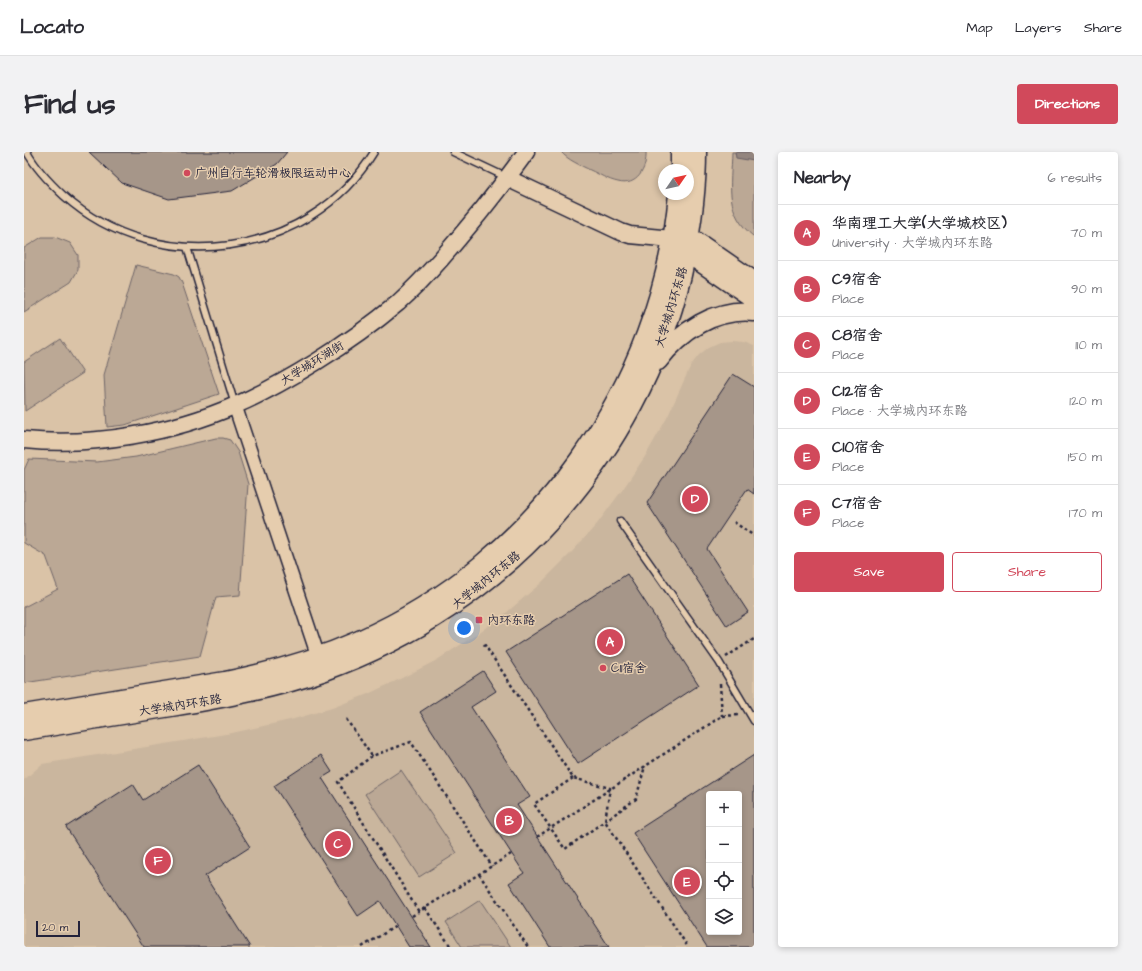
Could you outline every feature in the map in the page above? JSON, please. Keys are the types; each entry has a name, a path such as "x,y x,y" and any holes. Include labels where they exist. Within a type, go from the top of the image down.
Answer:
{"main road":[{"path":"680,152 680,164"},
{"name":"大学城内环东路","path":"24,731 228,697 300,680 365,656 410,633 464,599 486,582 522,551 553,520 586,480 626,418 649,372 672,312 683,243 696,181 697,152"},
{"name":"大学城内环东路","path":"24,714 225,681 276,669 318,656 382,630 424,606 454,586 496,552 525,525 545,503 572,470 612,410 643,343 656,307 683,243 679,200"},
{"path":"683,243 754,281"},
{"path":"683,243 754,299"},
{"path":"649,372 662,355 688,330 717,316 733,312 754,312"}],"street":[{"name":"大学城环湖街","path":"24,440 78,442 138,434 172,427 235,406 275,386 341,346 368,327 427,275 450,249 526,152"},
{"path":"507,178 621,232 630,235 683,243"},
{"path":"235,406 318,656"}],"lane":[{"path":"26,152 42,173 57,189 91,216 111,227 135,237 161,244 187,247 209,247 240,244 266,237 294,225 320,209 337,195 356,176 374,152"},
{"path":"453,152 507,178"},
{"path":"187,247 235,406"},
{"path":"620,521 719,662 752,718"}],"path":[{"path":"734,522 754,536"},
{"path":"484,644 573,778 610,788"},
{"path":"538,837 610,788 722,716 752,718"},
{"path":"346,719 372,756"},
{"path":"419,912 338,782 372,756 411,742 492,866"},
{"path":"573,778 534,804 565,849 636,799 645,766"},
{"path":"610,788 606,821 688,947"},
{"path":"412,916 512,854"},
{"path":"479,874 528,947"},
{"path":"425,908 451,947"},
{"path":"362,947 396,926"}],"shaded area":[{"path":"561,152 646,152 646,158 645,165 640,175 631,182 625,183 604,177 574,162"},
{"path":"732,152 754,152 754,237 744,228 738,218 731,198"},
{"path":"735,152 754,152 754,161 736,158"},
{"path":"42,237 55,237 70,243 78,255 78,270 71,282 24,312 24,248"},
{"path":"136,265 174,274 179,277 219,394 125,425 107,427 104,375"},
{"path":"60,338 83,373 25,411 24,362"},
{"path":"732,341 744,342 754,346 754,947 24,947 24,780 42,764 232,733 294,719 332,708 368,694 437,660 506,613 541,583 597,524 646,455 668,416 691,365 699,355 709,347 720,342"},
{"path":"216,438 230,440 238,452 248,484 240,595 216,597 200,656 24,683 24,607 58,589 46,556 24,543 24,470 29,459 97,462 136,457"},
{"path":"401,770 457,853 419,877 365,794"},
{"path":"480,900 511,947 462,947 446,922"}],"building":[{"name":"广州自行车轮滑极限运动中心","path":"89,152 287,152 277,164 232,191 169,199 122,183"},
{"path":"733,374 754,387 754,494 747,489 707,549 748,612 727,626 647,503"},
{"name":"C11宿舍","path":"627,574 699,685 578,764 506,652"},
{"path":"483,671 496,691 471,707 530,797 517,805 609,947 550,947 509,883 524,873 420,712"},
{"path":"321,755 332,772 322,778 431,947 409,947 380,901 358,916 274,786"},
{"path":"754,755 754,947 707,947 633,833"},
{"path":"198,765 250,847 205,876 250,947 144,947 66,827 133,784 143,800"}],"place":[{"name":"广州自行车轮滑极限运动中心","path":"187,173"},
{"name":"C12宿舍","path":"695,499"},
{"name":"内环东路","path":"479,620"},
{"name":"华南理工大学(大学城校区)","path":"610,642"},
{"name":"C11宿舍","path":"603,668"},
{"name":"C9宿舍","path":"509,821"},
{"name":"C8宿舍","path":"338,844"},
{"name":"C7宿舍","path":"158,861"},
{"name":"C10宿舍","path":"687,882"}]}
